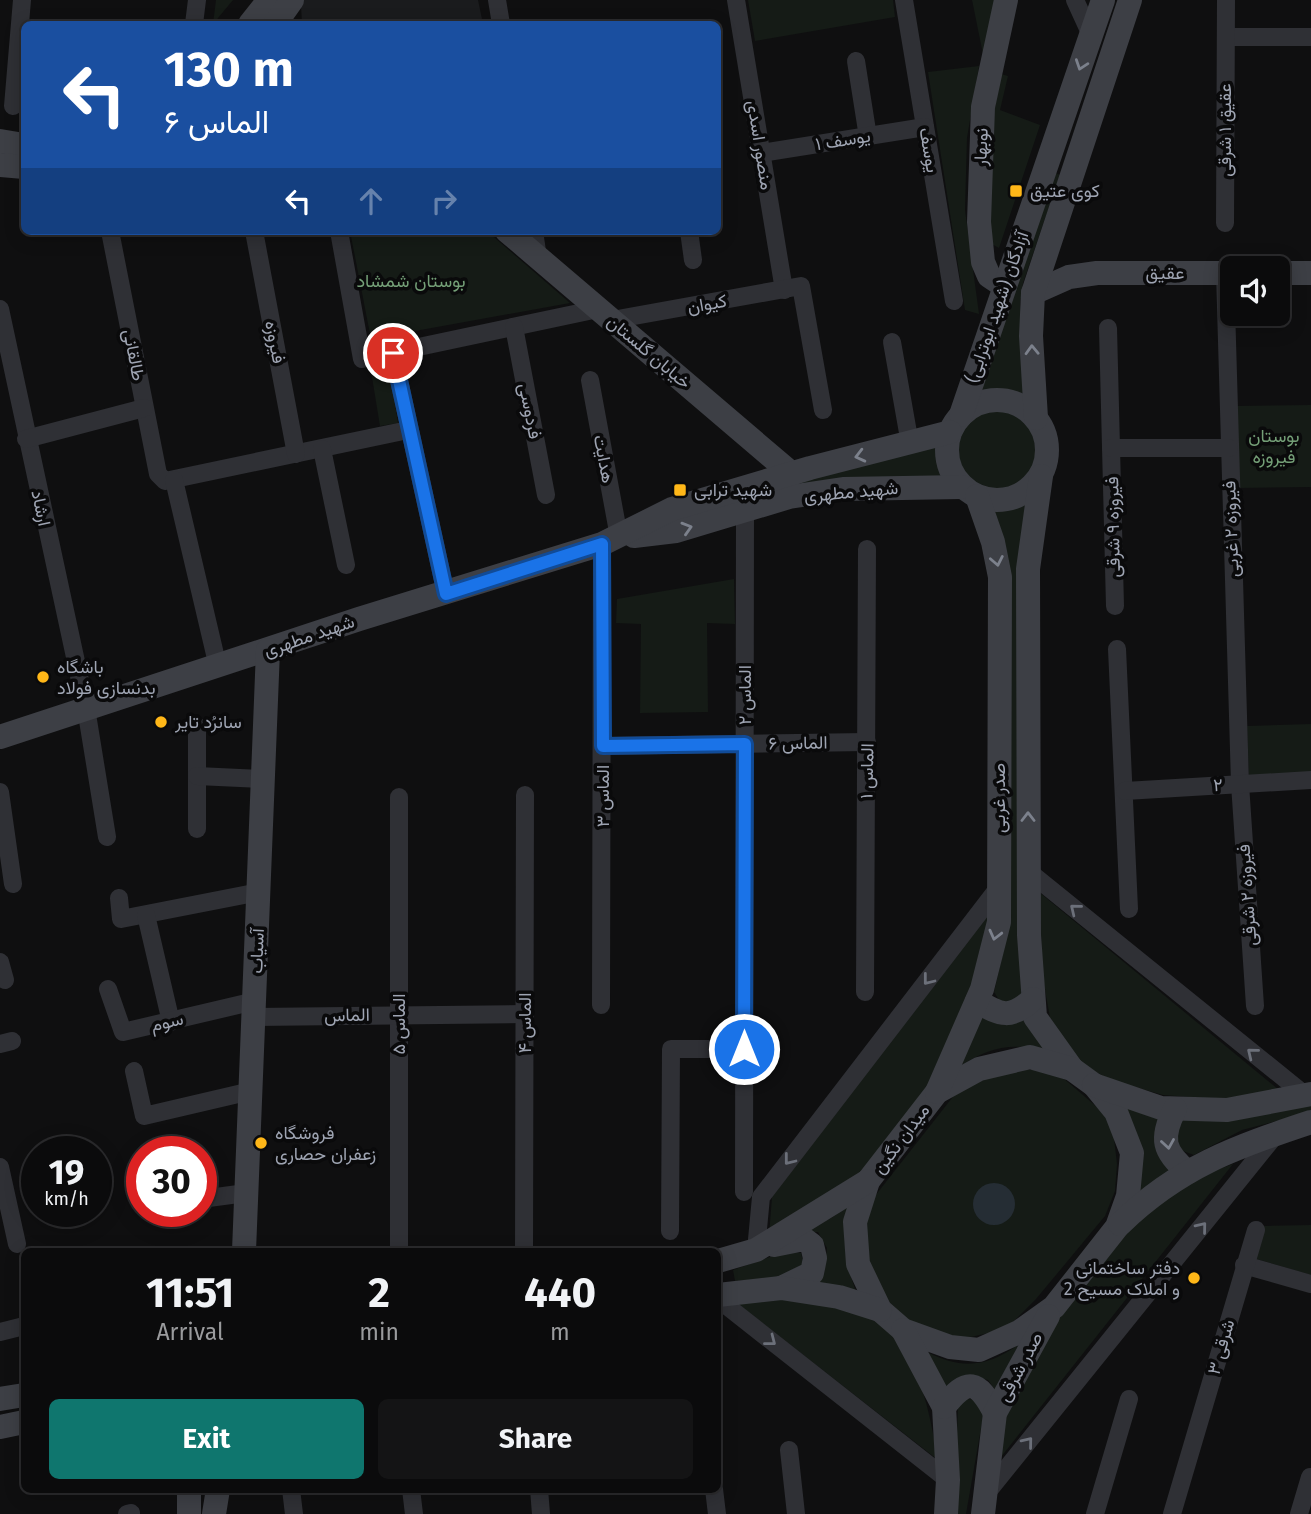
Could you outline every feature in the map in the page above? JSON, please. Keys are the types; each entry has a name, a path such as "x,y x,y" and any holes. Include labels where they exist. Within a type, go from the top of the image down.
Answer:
{"main road":[{"name":"نوبهار","path":"1004,286 989,276 983,262 979,222 983,107 1006,0"},
{"name":"آزادگان (شهید ابوترابی)","path":"955,424 1103,0"},
{"name":"آزادگان (شهید ابوترابی)","path":"1036,418 1031,336 1033,293 1130,0"},
{"path":"0,141 21,144"},
{"path":"1051,150 1076,162"},
{"path":"0,164 21,167"},
{"name":"خیابان گلستان","path":"512,235 792,474"},
{"path":"1050,242 1068,262 1097,272"},
{"path":"1033,293 1069,277 1097,272"},
{"name":"عقیق","path":"1097,272 1220,273"},
{"path":"1290,273 1311,274"},
{"path":"991,400 1008,401 1024,407 1036,418 1047,446 1041,476 1020,496 991,500 970,492 948,462 955,424 975,405 991,400"},
{"name":"شهید مطهری","path":"611,541 672,509 792,474 910,444 955,424"},
{"name":"صدر غربی","path":"1041,476 1028,569 1028,871 1033,999 1035,1017 1072,1069"},
{"name":"شهید مطهری","path":"0,737 611,541 676,531 789,497 843,489 970,492"},
{"name":"صدر غربی","path":"937,1093 977,1001 999,922 1000,577 993,542 970,492"},
{"name":"آسیاب","path":"244,1248 268,650"},
{"path":"977,1001 992,1011 1009,1015 1022,1009 1033,999"},
{"name":"میدان نگین","path":"1030,1057 1052,1061 1072,1069 1094,1085 1116,1112 1131,1145 1128,1196 1117,1227 1054,1307 1019,1332 979,1350 950,1347 903,1330 880,1310 858,1264 855,1222 868,1181 937,1093 979,1069 1030,1057"},
{"path":"1094,1085 1161,1108 1175,1109 1227,1110 1308,1095"},
{"path":"1175,1109 1166,1125 1166,1143 1171,1158 1188,1172"},
{"path":"1117,1227 1146,1199 1208,1159 1311,1122"},
{"path":"756,1250 868,1181"},
{"path":"721,1260 794,1239 804,1239 812,1245 815,1258 812,1273 781,1288"},
{"path":"721,1297 781,1288 839,1297 880,1310"},
{"name":"صدر شرقی","path":"984,1505 995,1412 1054,1307"},
{"path":"903,1330 944,1407 948,1480 946,1514"},
{"path":"944,1407 955,1392 972,1385 984,1392 995,1412"},
{"path":"0,1399 21,1396"},
{"path":"0,1427 21,1423"},
{"path":"189,1493 189,1514"},
{"path":"214,1514 217,1493"}],"street":[{"path":"13,106 22,0"},
{"path":"194,21 197,0"},
{"path":"497,0 500,21"},
{"name":"منصور اسدی","path":"736,0 761,153 823,410"},
{"name":"یوسف","path":"904,0 954,301"},
{"path":"1075,0 1091,35"},
{"name":"عقیق ۱ شرقی","path":"1225,223 1226,0"},
{"path":"1226,37 1311,37"},
{"path":"856,61 867,136"},
{"name":"یوسف ۱","path":"761,153 925,127"},
{"name":"طالقانی","path":"111,235 144,408 167,479 218,667"},
{"name":"فیروزه","path":"255,235 296,454"},
{"name":"کیوان","path":"340,235 362,359 514,327 792,288"},
{"path":"535,235 538,258"},
{"path":"690,235 693,260"},
{"name":"ارشاد","path":"0,309 86,708 107,837"},
{"name":"فیروزه ۲ غربی","path":"1228,326 1229,448 1240,784"},
{"name":"فردوسی","path":"514,327 546,495"},
{"name":"فیروزه ۹ شرقی","path":"1108,328 1115,606"},
{"path":"892,342 910,444"},
{"path":"393,353 446,594"},
{"name":"هدایت","path":"590,380 611,541"},
{"path":"26,439 144,408"},
{"path":"167,479 408,430"},
{"path":"1111,448 1229,448"},
{"path":"321,449 346,565"},
{"name":"الماس ۲","path":"744,1192 745,509"},
{"name":"الماس ۳","path":"601,1005 603,746 611,541"},
{"name":"الماس ۱","path":"865,992 867,549"},
{"path":"1117,649 1129,909"},
{"path":"197,726 197,829"},
{"name":"الماس ۶","path":"603,746 867,743"},
{"path":"197,776 264,779"},
{"name":"۲","path":"1125,791 1311,780"},
{"name":"فیروزه ۲ شرقی","path":"1240,784 1255,1006"},
{"path":"0,792 13,884"},
{"name":"الماس ۴","path":"524,1248 526,795"},
{"name":"الماس ۵","path":"399,797 399,1248"},
{"path":"1028,871 1308,1095"},
{"path":"756,1250 761,1197 999,887"},
{"path":"118,898 121,919 259,892"},
{"path":"146,915 171,1022"},
{"name":"سوم","path":"108,989 124,1032 254,1009"},
{"name":"الماس","path":"254,1009 399,1015 525,1014"},
{"path":"670,1231 671,1049 744,1049"},
{"path":"134,1070 144,1115 251,1091"},
{"path":"984,1505 1277,1133"},
{"path":"0,1167 2,1192 17,1244"},
{"path":"217,1197 246,1193"},
{"name":"۳ شرقی","path":"1172,1514 1256,1230"},
{"path":"1244,1265 1311,1284"},
{"path":"721,1299 948,1480"},
{"path":"0,1332 21,1327"},
{"path":"1095,1514 1129,1399"},
{"path":"789,1450 796,1514"},
{"path":"1299,1514 1310,1477"},
{"path":"291,1493 294,1514"},
{"path":"411,1493 414,1514"},
{"path":"539,1493 541,1514"},
{"path":"714,1493 717,1514"}],"shaded area":[{"path":"303,0 478,0 482,21 302,21"},
{"path":"994,1183 1008,1190 1015,1204 1008,1218 994,1225 980,1218 973,1204 980,1190"}],"green space":[{"path":"216,0 233,0 216,21 213,21"},
{"path":"748,0 893,0 895,17 755,41"},
{"path":"972,0 995,0 983,54"},
{"path":"979,66 967,138 965,210 979,314 965,310 928,72"},
{"path":"1001,74 1008,76 1000,110 1040,125 999,248 988,242 986,158"},
{"path":"1051,171 1060,175 1023,283 1020,305 1027,400 999,391 980,395"},
{"name":"بوستان شمشاد","path":"351,235 492,235 570,303 371,339"},
{"path":"388,362 398,423 380,426 370,365"},
{"path":"998,405 1022,412 1034,424 1041,448 1034,472 1022,484 998,491 974,484 962,472 955,448 962,424 974,412"},
{"name":"بوستان فیروزه","path":"1311,405 1311,487 1237,488 1236,406"},
{"path":"939,442 936,457 945,481 702,508"},
{"path":"1031,498 1024,993 1020,1000 1001,1003 994,992 1008,931 989,508 1011,507"},
{"path":"734,579 735,624 707,623 708,712 640,713 641,624 616,623 617,599"},
{"path":"1311,724 1311,774 1249,776 1247,726"},
{"path":"1039,892 1279,1090 1230,1100 1163,1095 1107,1079 1077,1060 1050,1018 1043,978"},
{"path":"991,909 970,998 925,1095 860,1175 769,1236 772,1197"},
{"path":"982,1014 1003,1025 1028,1018 1047,1052 1023,1047 1001,1048 980,1055 959,1067"},
{"path":"1013,1069 1035,1070 1062,1077 1105,1114 1114,1138 1117,1164 1115,1191 1105,1216 1036,1299 1006,1329 971,1337 941,1336 892,1311 873,1283 863,1233 871,1201 959,1089"},
{"path":"1311,1103 1311,1112 1242,1130 1194,1155 1180,1150 1173,1139 1182,1120"},
{"path":"1123,1104 1161,1116 1173,1170 1136,1198 1141,1173 1141,1150 1135,1127"},
{"path":"1233,1164 1001,1457 1007,1414 1022,1381 1039,1349 1082,1284 1132,1225 1158,1201 1189,1180"},
{"path":"851,1203 845,1227 845,1249 857,1295 810,1284 824,1275 827,1248 818,1232 804,1232 833,1217"},
{"path":"1311,1225 1311,1275 1253,1258 1264,1226"},
{"path":"787,1251 801,1253 804,1265 789,1277 735,1281 733,1270"},
{"path":"781,1297 857,1312 884,1328 898,1343 918,1379 938,1460 733,1300"},
{"path":"1019,1344 995,1390 988,1380 974,1377 945,1388 927,1352 952,1362 974,1363 1008,1352"},
{"path":"968,1399 978,1400 984,1411 966,1514 954,1514 958,1405"}],"place":[{"name":"کوی عتیق","path":"1016,191"},
{"name":"شهید ترابی","path":"680,490"},
{"name":"باشگاه بدنسازی فولاد","path":"43,677"},
{"name":"سانرُد تایر","path":"161,722"},
{"name":"فروشگاه زعفران حصاری","path":"261,1143"},
{"name":"دفتر ساختمانی و املاک مسیح 2","path":"1194,1278"}],"route":[{"path":"393,353 446,594 556,556 602,544 603,746 745,744 744,1049"}]}
